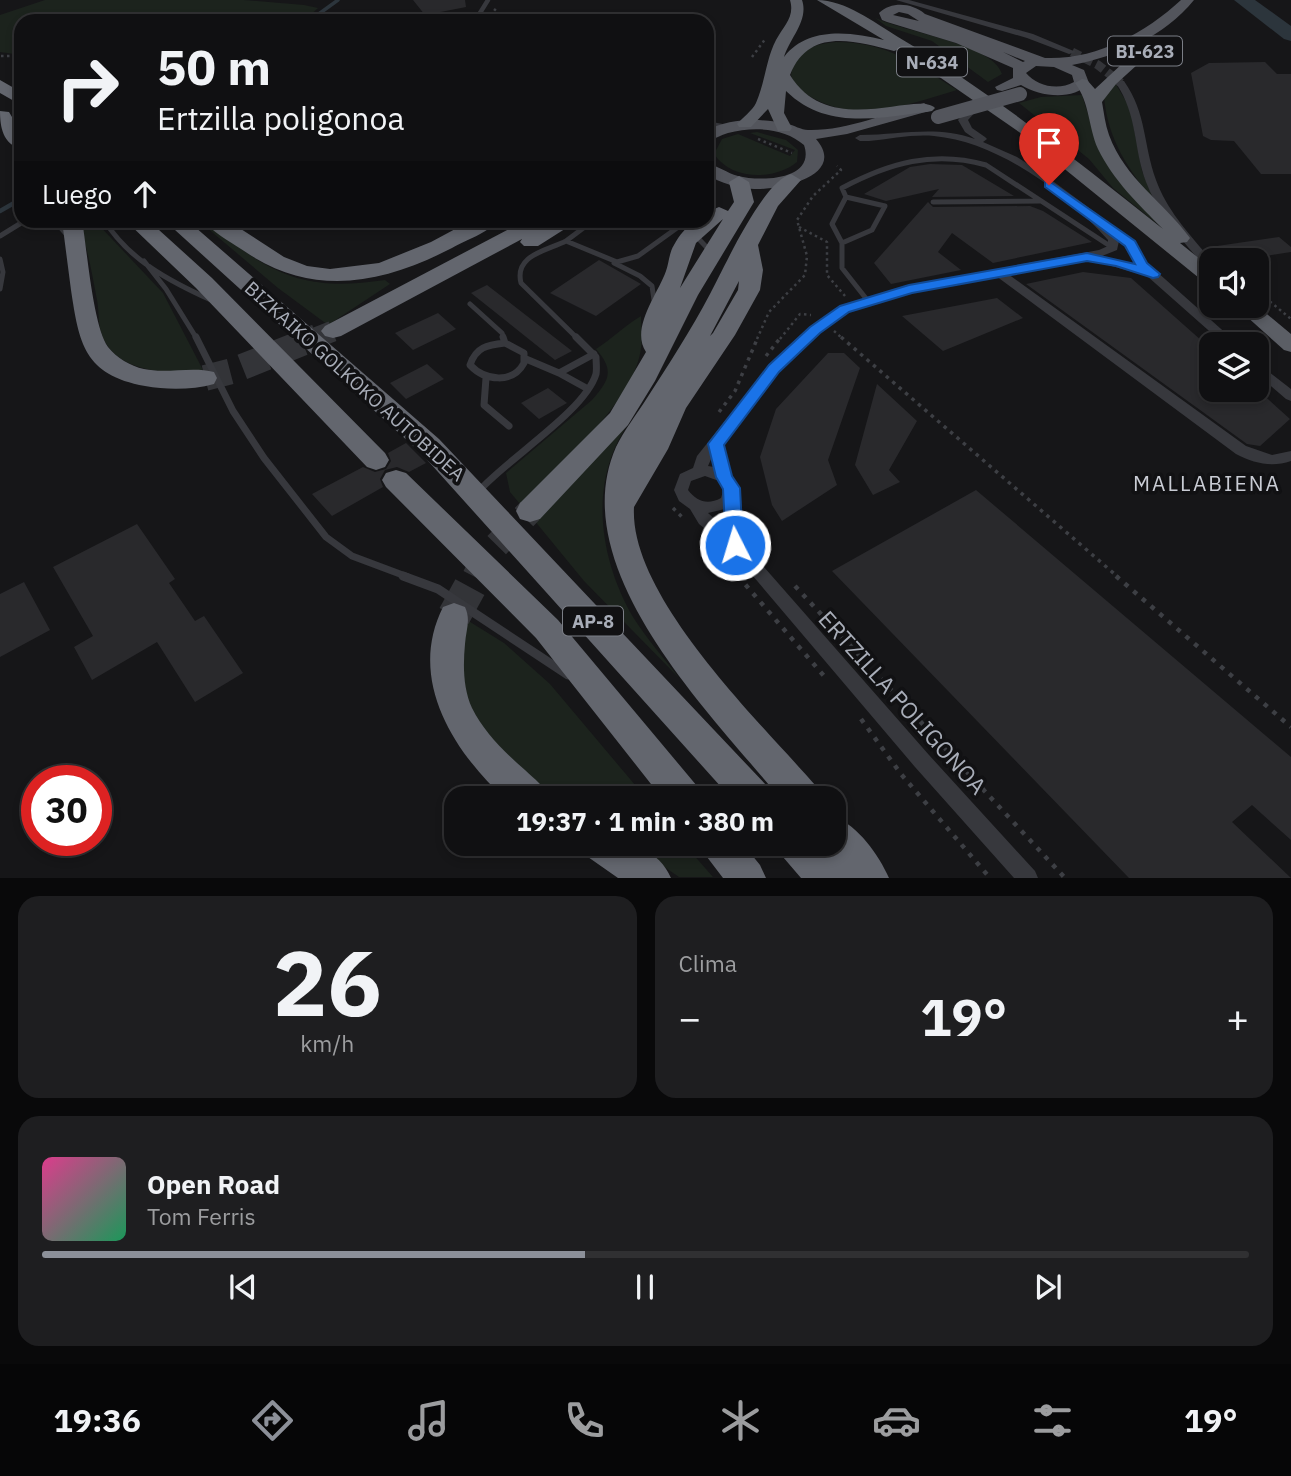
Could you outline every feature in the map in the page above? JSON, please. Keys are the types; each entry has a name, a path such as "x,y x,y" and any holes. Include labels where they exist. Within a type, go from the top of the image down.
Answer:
{"highway":[{"path":"745,124 762,107 782,41 797,18 799,9 796,0"},
{"name":"N-634","path":"823,0 904,43 960,80 1199,262"},
{"path":"834,0 862,10 893,6"},
{"path":"784,128 776,116 775,104 789,61 801,47 831,38 868,39 900,50 996,113 1034,134"},
{"path":"1095,101 1105,83 1143,52"},
{"path":"783,75 786,82 801,97 834,110 876,115 912,107 933,112"},
{"path":"1082,80 1095,101 1099,132 1111,157 1199,258"},
{"path":"1,115 14,136"},
{"path":"715,212 729,195 733,180"},
{"path":"714,225 744,202 733,180"},
{"path":"530,511 619,419 716,327 738,287 744,248 769,204 791,180"},
{"path":"74,228 89,333 95,349 124,372 150,380 178,382 205,378"},
{"name":"BIZKAIKO GOLKOKO AUTOBIDEA","path":"143,228 227,307 386,470 547,629 674,786"},
{"name":"BIZKAIKO GOLKOKO AUTOBIDEA","path":"183,228 430,446 743,786"},
{"path":"225,228 276,262 303,272 343,276 451,245 482,228"},
{"path":"406,260 460,228"},
{"path":"406,260 472,228"},
{"path":"410,291 437,264 501,228"},
{"path":"410,291 438,271 514,228"},
{"path":"333,331 528,228"},
{"path":"410,291 456,273 541,228"},
{"path":"410,291 448,282 567,231"},
{"path":"620,505 655,449 685,318 712,270 698,237 681,259 674,365 629,448 622,475 620,505 620,517 627,555 646,602 691,666 793,786"},
{"path":"1260,318 1291,343"},
{"path":"1266,318 1291,343"},
{"path":"454,616 448,640 447,673 456,715 478,748 516,786"},
{"path":"846,848 870,877"},
{"path":"620,856 652,877"},
{"path":"730,856 747,877"},
{"path":"807,856 827,877"}],"main road":[{"name":"BI-623","path":"1082,80 1143,52 1164,38 1190,5"},
{"name":"BI-623","path":"1049,63 1091,59 1125,47 1190,5"},
{"path":"893,6 890,19 915,19 1073,69 1082,80 1065,90 1047,89 1021,80 960,39 915,19"},
{"path":"801,136 975,107 1049,63"},
{"path":"816,154 833,145 860,138 1021,80"},
{"path":"714,132 725,127 745,124 784,128 811,144 816,154 814,164 806,173 775,183 733,180 714,171"}],"street":[{"path":"893,6 1030,36 1072,52"},
{"path":"1121,83 1132,97 1139,115 1151,181 1165,210 1199,255"},
{"path":"975,107 963,120 968,130 1131,244 1135,255 1153,274 1218,332"},
{"path":"714,125 725,127"},
{"path":"860,138 937,133 988,145"},
{"path":"699,471 702,460 774,369 815,330 845,309 909,289 1087,257 1113,248 1114,239 1091,214"},
{"path":"1087,257 1119,263 1153,274"},
{"path":"999,273 1256,458 1280,461 1291,456"},
{"path":"1269,377 1291,396"},
{"path":"716,444 724,477"},
{"path":"731,495 727,501 713,508 696,506 689,502 681,490 685,478 699,471 712,471 729,482 731,495 739,551"},
{"name":"ERTZILLA POLIGONOA","path":"696,506 704,520 739,551 1028,877"}],"lane":[{"path":"846,197 842,188 867,174 922,157 949,156 986,165 1113,248"},
{"path":"842,243 872,230 885,206 846,197"},
{"path":"846,197 832,223 842,243 838,255 842,273 868,301"},
{"path":"933,202 1042,201"},
{"path":"63,228 78,251"},
{"path":"111,228 132,254 195,293 227,307"},
{"path":"477,494 496,469 569,410 588,389 599,366 594,355 530,294 517,273 524,260 567,231 607,260 636,274 652,286 674,365"},
{"path":"607,260 617,262 698,237"},
{"path":"636,274 631,268 638,256"},
{"path":"0,259 3,272 0,289"},
{"path":"144,261 166,289 196,338 233,411 264,458 326,537 352,556 438,589 470,608 610,706"},
{"path":"470,304 502,333 505,343"},
{"path":"526,359 524,365 513,375 486,378 478,375 470,365 474,353 487,345 505,343 520,348 526,359 588,389"},
{"path":"559,373 594,355"},
{"path":"486,378 484,405 509,426"}],"path":[{"path":"756,139 792,153"},
{"path":"755,370 747,364 769,312 777,301 798,286 808,269 807,256 797,226 800,212 813,195 841,170 837,166"},
{"path":"797,226 827,242 827,275 847,298 835,303"},
{"path":"1269,301 1291,319"},
{"path":"763,362 769,349 800,314 810,315 816,320"},
{"path":"832,330 842,335 1291,727"},
{"path":"787,578 1065,877"}],"shaded area":[{"path":"45,0 244,0 318,8 312,14 14,14 14,54 0,52 0,15"},
{"path":"874,17 965,46 995,63 1002,74 988,82 932,41 886,26"},
{"path":"836,42 886,50 914,63 957,90 885,109 866,111 830,106 802,91 791,75 801,54 820,44"},
{"path":"1115,83 1130,108 1142,171 1154,201 1128,165 1110,127 1104,97"},
{"path":"1082,95 1095,137 1166,231 1113,188 1089,159 1019,103 1041,97"},
{"path":"757,132 786,140 798,150 797,162 777,172 753,175 731,169 714,154 722,139 738,134 790,156 795,150 750,133"},
{"path":"81,228 102,228 163,293 203,370 174,372 143,368 117,356 107,346 100,328"},
{"path":"207,228 213,228 278,271 295,277 346,284 385,280 390,284 328,325 278,288"},
{"path":"641,316 641,348 636,368 625,390 573,453 520,504 510,492 506,473 592,400 608,375 606,363 596,349"},
{"path":"648,390 618,441 609,463 604,485 604,530 614,575 633,617 679,678 584,581 534,520"},
{"path":"467,620 504,643 550,684 636,786 539,786 520,771 489,739 478,722 464,684 462,643"},
{"path":"648,856 695,856 713,877 679,877"}],"building":[{"path":"413,0 465,0 466,7 424,14"},
{"path":"1265,62 1277,74 1291,74 1291,174 1261,174 1234,141 1211,140 1203,136 1191,73 1209,63"},
{"path":"930,164 962,165 1014,196 932,197 939,189 886,201 864,194 910,167"},
{"path":"928,202 933,207 1030,206 1043,211 1092,242 993,263 952,233 938,252 961,270 891,284 874,263"},
{"path":"1279,237 1291,247 1291,252 1269,255 1269,248 1217,246"},
{"path":"599,260 641,284 596,316 550,293"},
{"path":"1083,272 1131,278 1199,338 1199,402 1269,400 1290,419 1260,446 1247,444 1026,284"},
{"path":"487,285 572,351 555,360 471,293"},
{"path":"997,298 1023,318 943,351 902,316"},
{"path":"438,313 456,329 413,350 395,333"},
{"path":"828,353 844,353 860,368 828,460 837,485 782,521 772,505 760,457 776,409"},
{"path":"427,364 444,379 406,399 390,383"},
{"path":"877,384 917,421 889,470 900,482 873,495 855,465"},
{"path":"548,388 567,403 539,419 521,403"},
{"path":"406,443 426,463 409,472 397,467 385,470 380,479 383,487 332,516 312,494 363,467 375,472 386,469 391,461 388,453"},
{"path":"976,490 1291,757 1291,840 1252,805 1232,822 1291,878 1129,878 832,571"},
{"path":"137,524 175,579 169,583 195,621 204,616 243,673 195,702 157,642 92,680 74,647 93,636 53,567"},
{"path":"24,582 50,630 0,657 0,594"}],"waterway":[{"path":"319,14 338,0"},
{"path":"1243,0 1291,35"},
{"path":"0,211 14,203"}],"tunnel":[{"path":"1072,52 1098,65 1121,83"},
{"path":"313,339 333,331"},
{"path":"205,378 232,371 317,337"},
{"path":"475,577 486,556 530,511"},
{"path":"454,616 476,576"}],"district":[{"name":"MALLABIENA","path":"1207,483"}],"route":[{"path":"735,545 731,488 724,477 716,444 738,412 774,369 815,330 845,309 909,289 1087,257 1119,263 1153,274 1142,265 1131,244 1049,185"}]}
